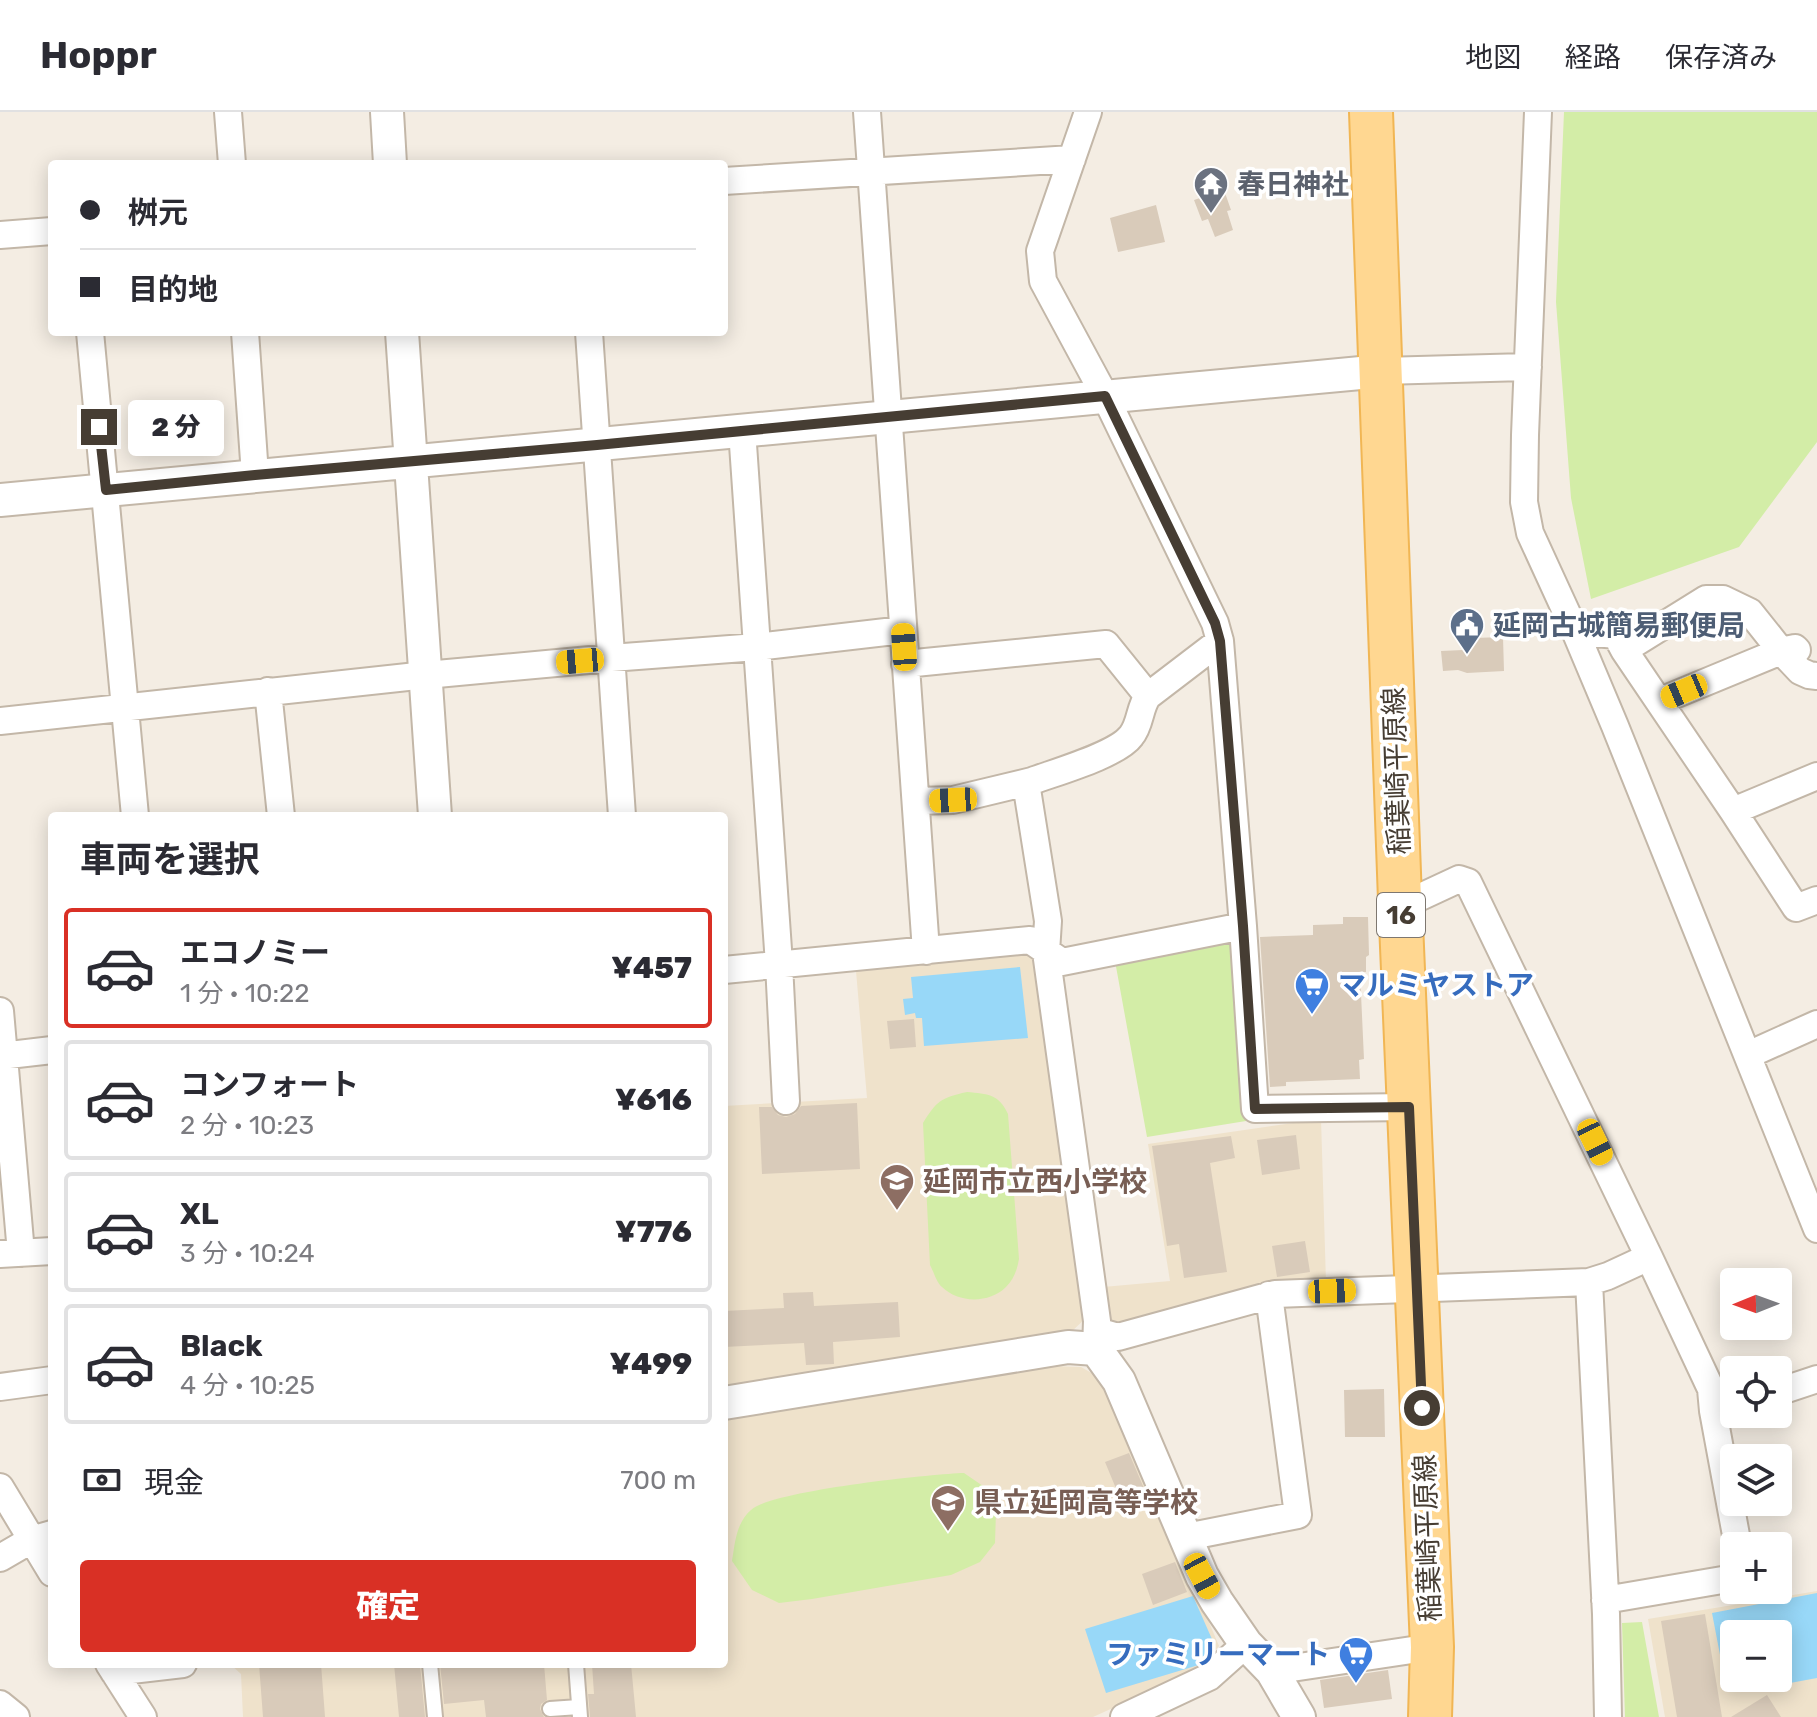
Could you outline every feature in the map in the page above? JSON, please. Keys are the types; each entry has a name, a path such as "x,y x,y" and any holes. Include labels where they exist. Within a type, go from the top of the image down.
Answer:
{"main road":[{"name":"稲葉崎平原線","path":"1371,112 1432,1647 1430,1717"}],"street":[{"path":"228,112 232,160"},
{"path":"387,112 390,160"},
{"path":"867,112 926,951"},
{"path":"1088,112 1040,251 1043,281 1105,396 1215,623 1220,641 1255,1109 1409,1107"},
{"path":"1538,112 1524,502 1530,533 1615,726 1817,1229"},
{"path":"728,181 1072,159"},
{"path":"0,235 48,231"},
{"path":"90,336 135,812"},
{"path":"245,336 255,475"},
{"path":"402,336 435,812"},
{"path":"589,336 622,812"},
{"path":"0,500 1382,371 1528,367"},
{"path":"742,430 786,1101"},
{"path":"1624,650 1706,599 1723,599 1750,612 1800,671 1817,676"},
{"path":"0,721 426,675 757,647 903,630"},
{"path":"1575,631 1616,635 1796,908 1817,900"},
{"path":"916,801 953,800 1032,781 1115,750 1130,739 1139,722 1142,704 1148,696 1220,641"},
{"path":"905,664 1106,644 1148,696"},
{"path":"1660,701 1781,651 1795,648 1817,661"},
{"path":"268,691 281,812"},
{"path":"1733,811 1817,776"},
{"path":"1032,781 1027,789 1048,921 1046,952 1095,1306 1096,1340 1119,1381 1202,1576 1246,1644 1272,1671 1299,1717"},
{"path":"1401,906 1459,879 1468,882 1720,1403"},
{"path":"728,970 1030,940 1062,962 1243,926"},
{"path":"0,1011 11,1253 48,1251"},
{"path":"1748,1055 1817,1024"},
{"path":"2,1056 48,1050"},
{"path":"728,1402 1068,1347 1118,1337 1269,1295 1589,1282 1649,1257"},
{"path":"1589,1282 1608,1717"},
{"path":"1186,1537 1298,1515 1269,1295"},
{"path":"1792,1387 1817,1379"},
{"path":"0,1387 48,1381"},
{"path":"1726,1428 1737,1532"},
{"path":"0,1487 42,1537 48,1559"},
{"path":"0,1558 42,1537"},
{"path":"1605,1600 1720,1580"},
{"path":"1124,1717 1209,1677 1246,1644"},
{"path":"1272,1671 1432,1647"},
{"path":"112,1668 143,1717"},
{"path":"0,1704 16,1717"}],"lane":[{"path":"430,1668 435,1717"},
{"path":"550,1709 580,1712 576,1668"}],"shaded area":[{"name":"延岡市立西小学校","path":"1026,953 1033,960 1086,1318 1071,1332 728,1390 728,1106 867,1098 856,971"},
{"path":"1321,1119 1326,1282 1123,1325 1109,1321 1103,1287 1170,1281 1148,1144"},
{"name":"県立延岡高等学校","path":"1051,1366 1081,1367 1104,1380 1115,1399 1219,1646 1203,1667 1093,1717 243,1717 241,1674 234,1668 728,1668 728,1419"},
{"path":"1817,1591 1817,1717 1665,1717 1648,1619 1739,1604 1792,1604 1792,1595"}],"green space":[{"path":"1564,112 1817,112 1817,442 1739,547 1591,599 1571,498 1556,302"},
{"path":"1233,940 1246,1121 1147,1137 1115,961"},
{"path":"967,1092 992,1096 1001,1102 1008,1114 1019,1259 1015,1274 1006,1287 982,1299 965,1299 949,1292 938,1282 930,1265 923,1123 940,1102"},
{"path":"964,1473 983,1486 996,1511 995,1543 980,1562 951,1575 779,1603 752,1590 732,1561 742,1521 751,1510 764,1503 818,1490"},
{"path":"1642,1622 1659,1717 1625,1717 1622,1623"}],"water":[{"path":"1020,967 1028,1038 924,1046 922,1018 916,1018 915,1013 905,1015 903,999 913,998 911,977"},
{"path":"1817,1593 1817,1678 1792,1683 1792,1620 1720,1620 1720,1655 1712,1613 1759,1604 1792,1604 1792,1598"},
{"path":"1193,1596 1215,1646 1202,1664 1106,1693 1085,1629"}],"building":[{"name":"春日神社","path":"1224,190 1231,210 1227,211 1233,230 1215,237 1208,219 1202,221 1194,200"},
{"path":"1156,205 1165,242 1118,252 1110,218"},
{"path":"1503,637 1504,671 1443,671 1441,651 1463,650 1463,644 1474,643 1474,638"},
{"name":"マルミヤストア","path":"1343,917 1368,917 1369,955 1366,957 1366,972 1360,972 1364,1059 1359,1060 1360,1079 1286,1082 1286,1086 1270,1087 1260,937 1313,935 1313,925 1343,924"},
{"path":"914,1019 916,1047 890,1049 887,1021"},
{"path":"857,1103 860,1169 762,1174 759,1107 772,1107 778,1115 786,1117 795,1114 801,1106"},
{"path":"1296,1135 1300,1169 1262,1175 1257,1140"},
{"path":"1231,1136 1235,1158 1210,1163 1227,1272 1184,1278 1179,1244 1167,1246 1152,1146"},
{"path":"1305,1241 1310,1272 1277,1277 1272,1246"},
{"path":"813,1292 814,1306 898,1302 900,1337 833,1342 834,1364 806,1365 804,1343 728,1347 728,1311 784,1308 783,1293"},
{"path":"1384,1389 1385,1437 1345,1437 1344,1390"},
{"path":"1129,1453 1146,1493 1122,1503 1105,1462"},
{"path":"1175,1562 1187,1592 1153,1605 1142,1574"},
{"path":"1705,1614 1722,1717 1677,1717 1661,1621"},
{"path":"259,1668 321,1668 325,1717 263,1717"},
{"path":"394,1668 420,1668 425,1717 399,1717"},
{"path":"440,1668 544,1668 547,1700 540,1709 544,1717 486,1717 484,1700 444,1704"},
{"path":"592,1668 631,1668 636,1717 590,1717 588,1694 594,1694"},
{"name":"ファミリーマート","path":"1388,1670 1392,1699 1324,1708 1320,1680"},
{"path":"1767,1695 1781,1717 1731,1717"}],"place":[{"name":"春日神社","path":"1211,215"},
{"name":"延岡古城簡易郵便局","path":"1467,656"},
{"name":"マルミヤストア","path":"1312,1016"},
{"name":"延岡市立西小学校","path":"897,1212"},
{"name":"県立延岡高等学校","path":"948,1533"},
{"name":"ファミリーマート","path":"1356,1685"}],"route":[{"path":"99,427 106,490 1105,396 1215,623 1220,641 1255,1109 1409,1107 1422,1408"}]}
